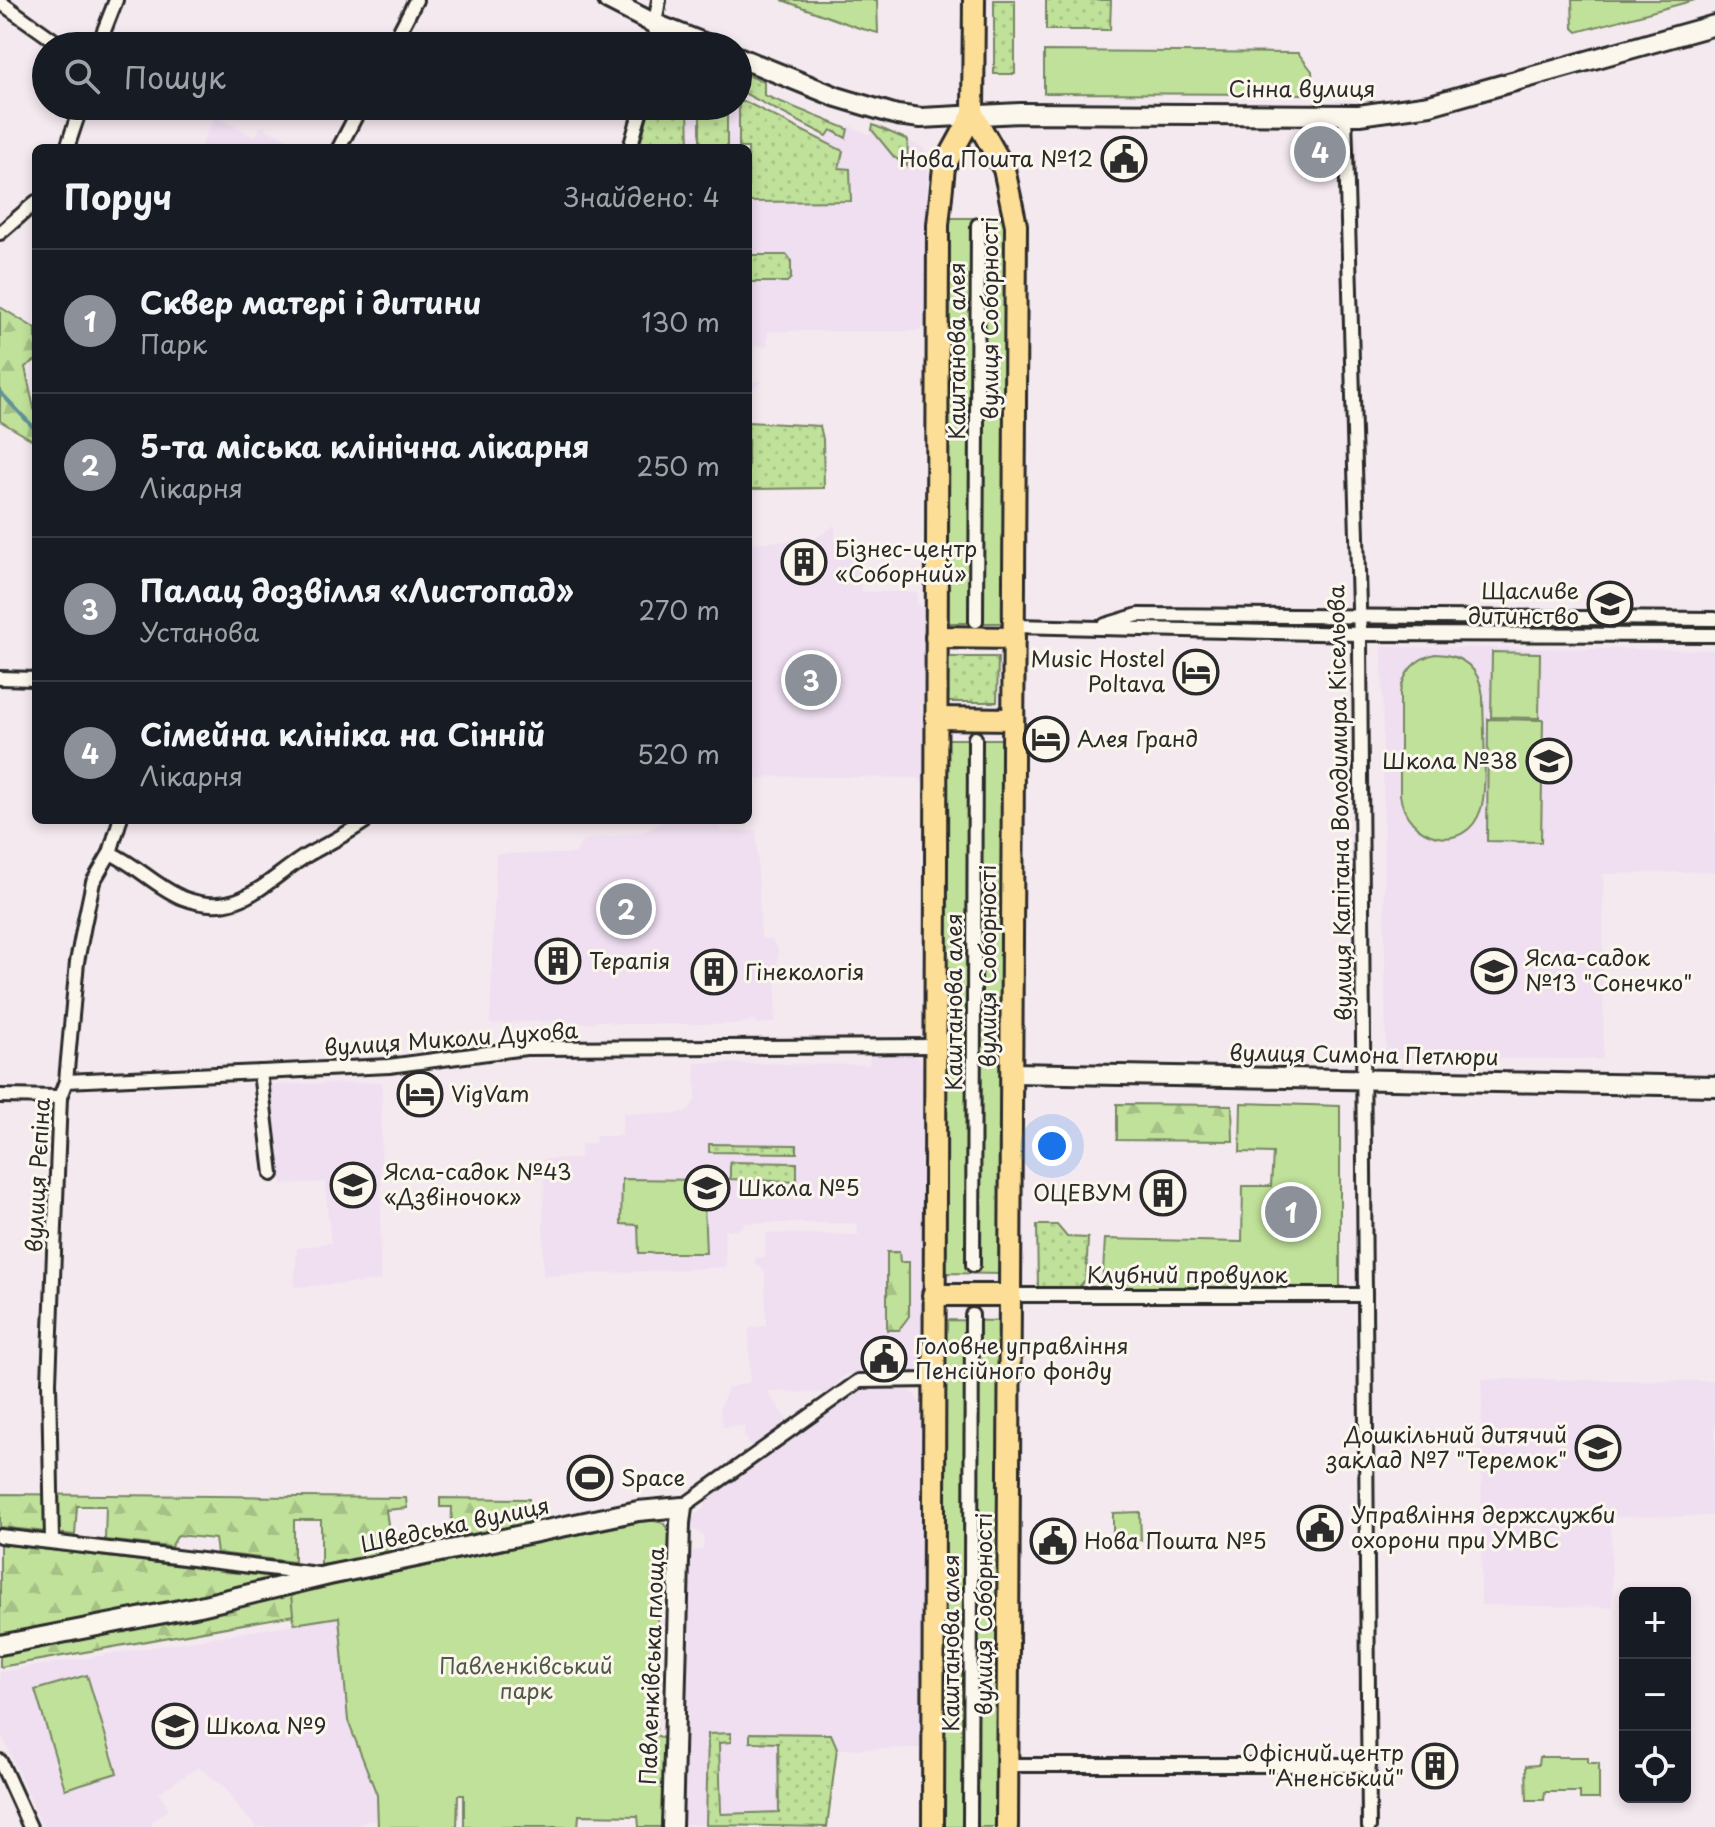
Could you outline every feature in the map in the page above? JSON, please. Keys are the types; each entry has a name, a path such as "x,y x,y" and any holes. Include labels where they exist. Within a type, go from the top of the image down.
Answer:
{"main road":[{"name":"вулиця Соборності","path":"933,1827 940,203 944,167 973,114 974,0"},
{"name":"вулиця Соборності","path":"973,114 1004,169 1016,225 1007,1827"},
{"path":"936,637 1014,632"},
{"path":"936,718 1013,719"},
{"path":"933,1295 1010,1295"}],"street":[{"path":"103,32 116,0"},
{"path":"399,32 416,0"},
{"path":"608,0 675,32"},
{"path":"656,32 659,0"},
{"path":"0,2 42,32"},
{"name":"Сінна вулиця","path":"752,63 837,97 897,115 921,118 973,114 1345,116 1387,113 1430,105 1715,25"},
{"name":"вулиця Капітана Володимира Кісельова","path":"1345,116 1359,616 1369,1827"},
{"path":"68,144 76,120"},
{"path":"341,144 354,120"},
{"path":"631,144 638,120"},
{"path":"0,233 32,206"},
{"name":"Каштанова алея","path":"976,621 978,225"},
{"path":"1094,628 1138,615 1715,619"},
{"path":"1014,632 1094,628 1359,634 1715,635"},
{"path":"0,678 32,679"},
{"name":"Каштанова алея","path":"973,1265 975,738"},
{"name":"вулиця Рєпіна","path":"52,1542 49,1382 60,1097 66,1081 77,962 93,882 110,853 119,824"},
{"path":"110,853 181,897 207,904 231,903 254,893 360,824"},
{"name":"вулиця Миколи Духова","path":"66,1081 389,1066 526,1048 935,1046"},
{"path":"260,1072 272,1174"},
{"name":"вулиця Симона Петлюри","path":"1012,1073 1715,1086"},
{"path":"0,1096 60,1097"},
{"name":"Клубний провулок","path":"1010,1295 1365,1295"},
{"name":"Каштанова алея","path":"970,1827 972,1315"},
{"path":"682,1507 859,1381 933,1380"},
{"name":"Шведська вулиця","path":"0,1645 200,1606 329,1575 638,1511 682,1507"},
{"name":"Павленківська площа","path":"672,1827 682,1507"},
{"name":"Шведська вулиця","path":"0,1536 329,1575"},
{"path":"0,1761 30,1827"},
{"path":"1007,1765 1369,1765"}],"shaded area":[{"path":"752,105 823,141 830,130 846,138 849,126 870,135 873,125 924,148 928,161 926,327 916,331 768,331 767,346 754,346 753,381 761,381 752,389 752,144 640,144 646,120 752,120"},
{"path":"213,120 223,120 255,137 261,126 298,144 202,144"},
{"path":"835,525 835,547 840,548 841,554 860,554 861,592 917,592 917,603 925,610 922,713 926,719 925,784 919,778 772,776 757,780 752,740 752,543 814,540"},
{"name":"Школа №38","path":"1382,647 1715,650 1715,871 1603,874 1603,1059 1386,1058"},
{"path":"659,824 720,824 721,832 756,830 761,939 771,939 778,950 775,1022 613,1024 609,1021 536,1021 490,1024 496,854 575,854 583,840 644,832"},
{"path":"870,1055 912,1055 919,1058 923,1065 922,1367 913,1374 846,1374 828,1393 767,1391 788,1421 752,1449 744,1434 745,1426 723,1427 720,1408 728,1388 750,1382 749,1329 766,1325 765,1271 755,1264 755,1258 765,1257 766,1233 858,1235 857,1223 746,1223 737,1230 724,1230 726,1267 543,1276 544,1159 580,1159 581,1144 595,1144 596,1136 622,1136 623,1113 674,1114 688,1111 696,1099 695,1063 869,1065"},
{"name":"Ясла-садок №43 «Дзвіночок»","path":"382,1082 380,1281 294,1287 297,1248 331,1243 325,1182 282,1184 281,1174 276,1174 269,1085"},
{"name":"Дошкільний дитячий заклад №7 \"Теремок\"","path":"1482,1379 1715,1381 1715,1516 1611,1517 1612,1607 1481,1605"},
{"path":"865,1390 909,1391 915,1395 923,1411 921,1748 837,1749 827,1827 680,1824 686,1557 703,1549 704,1536 693,1529 691,1518 704,1508 707,1500 854,1393"},
{"name":"Школа №9","path":"339,1617 348,1721 377,1795 377,1820 363,1822 356,1827 257,1827 241,1811 225,1787 198,1767 158,1793 169,1809 151,1822 152,1827 43,1827 0,1731 0,1672"}],"green space":[{"path":"782,0 877,0 878,33 859,28"},
{"path":"994,0 1015,0 1015,74 994,74"},
{"path":"1046,0 1111,0 1110,30 1046,30"},
{"path":"1572,0 1695,0 1577,32 1573,28"},
{"path":"1044,51 1298,53 1312,71 1313,94 1044,93"},
{"path":"752,77 764,82 764,95 848,129 846,138 831,130 827,136 752,97"},
{"path":"752,105 843,151 839,168 850,169 851,201 752,202 752,144 739,144 739,120 752,120"},
{"path":"646,120 688,120 689,144 640,144"},
{"path":"700,120 727,120 727,144 700,144"},
{"path":"873,125 908,140 907,166 894,157 872,130"},
{"path":"946,218 1005,218 1003,623 946,623"},
{"path":"752,255 787,255 791,260 791,278 787,282 752,282"},
{"path":"0,307 32,327 32,363 25,367 32,399 32,440 0,421"},
{"path":"752,422 820,426 824,488 752,489"},
{"path":"1492,652 1540,653 1539,718 1491,717"},
{"path":"1435,654 1454,657 1468,665 1478,678 1483,696 1485,770 1481,809 1473,824 1463,833 1450,837 1437,837 1413,823 1404,810 1400,794 1400,693 1407,673 1416,663"},
{"path":"947,657 998,657 997,702 947,702"},
{"path":"1488,719 1543,720 1541,842 1487,841"},
{"path":"945,739 1003,739 1001,1274 943,1273"},
{"path":"1241,1103 1340,1106 1340,1287 1102,1288 1105,1239 1242,1242 1243,1186 1271,1186 1273,1153 1240,1152"},
{"path":"1117,1104 1232,1105 1233,1141 1117,1140"},
{"path":"709,1144 797,1145 797,1153 709,1152"},
{"path":"730,1162 797,1163 797,1182 730,1179"},
{"path":"622,1179 703,1180 706,1253 639,1253 638,1225 621,1224"},
{"path":"1037,1225 1057,1225 1067,1237 1088,1238 1086,1279 1078,1288 1038,1287"},
{"path":"887,1252 899,1252 900,1262 909,1262 909,1316 899,1330 887,1330"},
{"path":"942,1320 1002,1321 1000,1827 942,1827"},
{"path":"0,1494 406,1498 407,1508 386,1510 392,1554 321,1565 321,1520 294,1520 294,1562 217,1553 215,1539 178,1535 171,1547 105,1540 106,1506 77,1506 75,1535 0,1527"},
{"path":"440,1498 529,1499 530,1525 451,1541 452,1507 440,1507"},
{"path":"1140,1512 1141,1540 1113,1541 1113,1513"},
{"name":"Павленківський парк","path":"650,1520 663,1523 670,1532 670,1554 659,1556 656,1735 667,1740 664,1827 639,1827 638,1816 579,1815 578,1827 464,1827 464,1795 458,1795 457,1827 378,1827 377,1795 348,1721 339,1617 294,1624 291,1594"},
{"path":"0,1544 265,1576 272,1580 0,1640"},
{"path":"291,1594 294,1615 0,1667 0,1654"},
{"path":"87,1675 117,1773 65,1789 35,1690"},
{"path":"731,1733 731,1742 719,1743 721,1814 779,1812 778,1743 750,1742 750,1733 831,1734 837,1748 827,1827 706,1825 708,1734"},
{"path":"1539,1757 1588,1757 1588,1763 1599,1763 1599,1799 1580,1799 1580,1792 1545,1792 1544,1800 1527,1800 1526,1766 1538,1765"}],"waterway":[{"path":"0,392 32,426"}],"place":[{"name":"Сімейна клініка на Сінній","path":"1320,152"},
{"name":"Нова Пошта №12","path":"1124,159"},
{"name":"Бізнес-центр «Соборний»","path":"804,562"},
{"name":"Щасливе дитинство","path":"1610,604"},
{"name":"Music Hostel Poltava","path":"1196,672"},
{"name":"Палац дозвілля «Листопад»","path":"811,680"},
{"name":"Алея Гранд","path":"1046,739"},
{"name":"Школа №38","path":"1549,761"},
{"name":"5-та міська клінічна лікарня","path":"626,909"},
{"name":"Терапія","path":"558,961"},
{"name":"Ясла-садок №13 \"Сонечко\"","path":"1494,971"},
{"name":"Гінекологія","path":"714,972"},
{"name":"VigVam","path":"420,1094"},
{"name":"Ясла-садок №43 «Дзвіночок»","path":"353,1185"},
{"name":"Школа №5","path":"707,1188"},
{"name":"ОЦЕВУМ","path":"1163,1193"},
{"name":"Сквер матері і дитини","path":"1291,1212"},
{"name":"Головне управління Пенсійного фонду","path":"884,1359"},
{"name":"Дошкільний дитячий заклад №7 \"Теремок\"","path":"1598,1448"},
{"name":"Space","path":"590,1478"},
{"name":"Управління держслужби охорони при УМВС","path":"1320,1528"},
{"name":"Нова Пошта №5","path":"1053,1541"},
{"name":"Школа №9","path":"175,1726"},
{"name":"Офісний центр \"Аненський\"","path":"1435,1766"}]}
